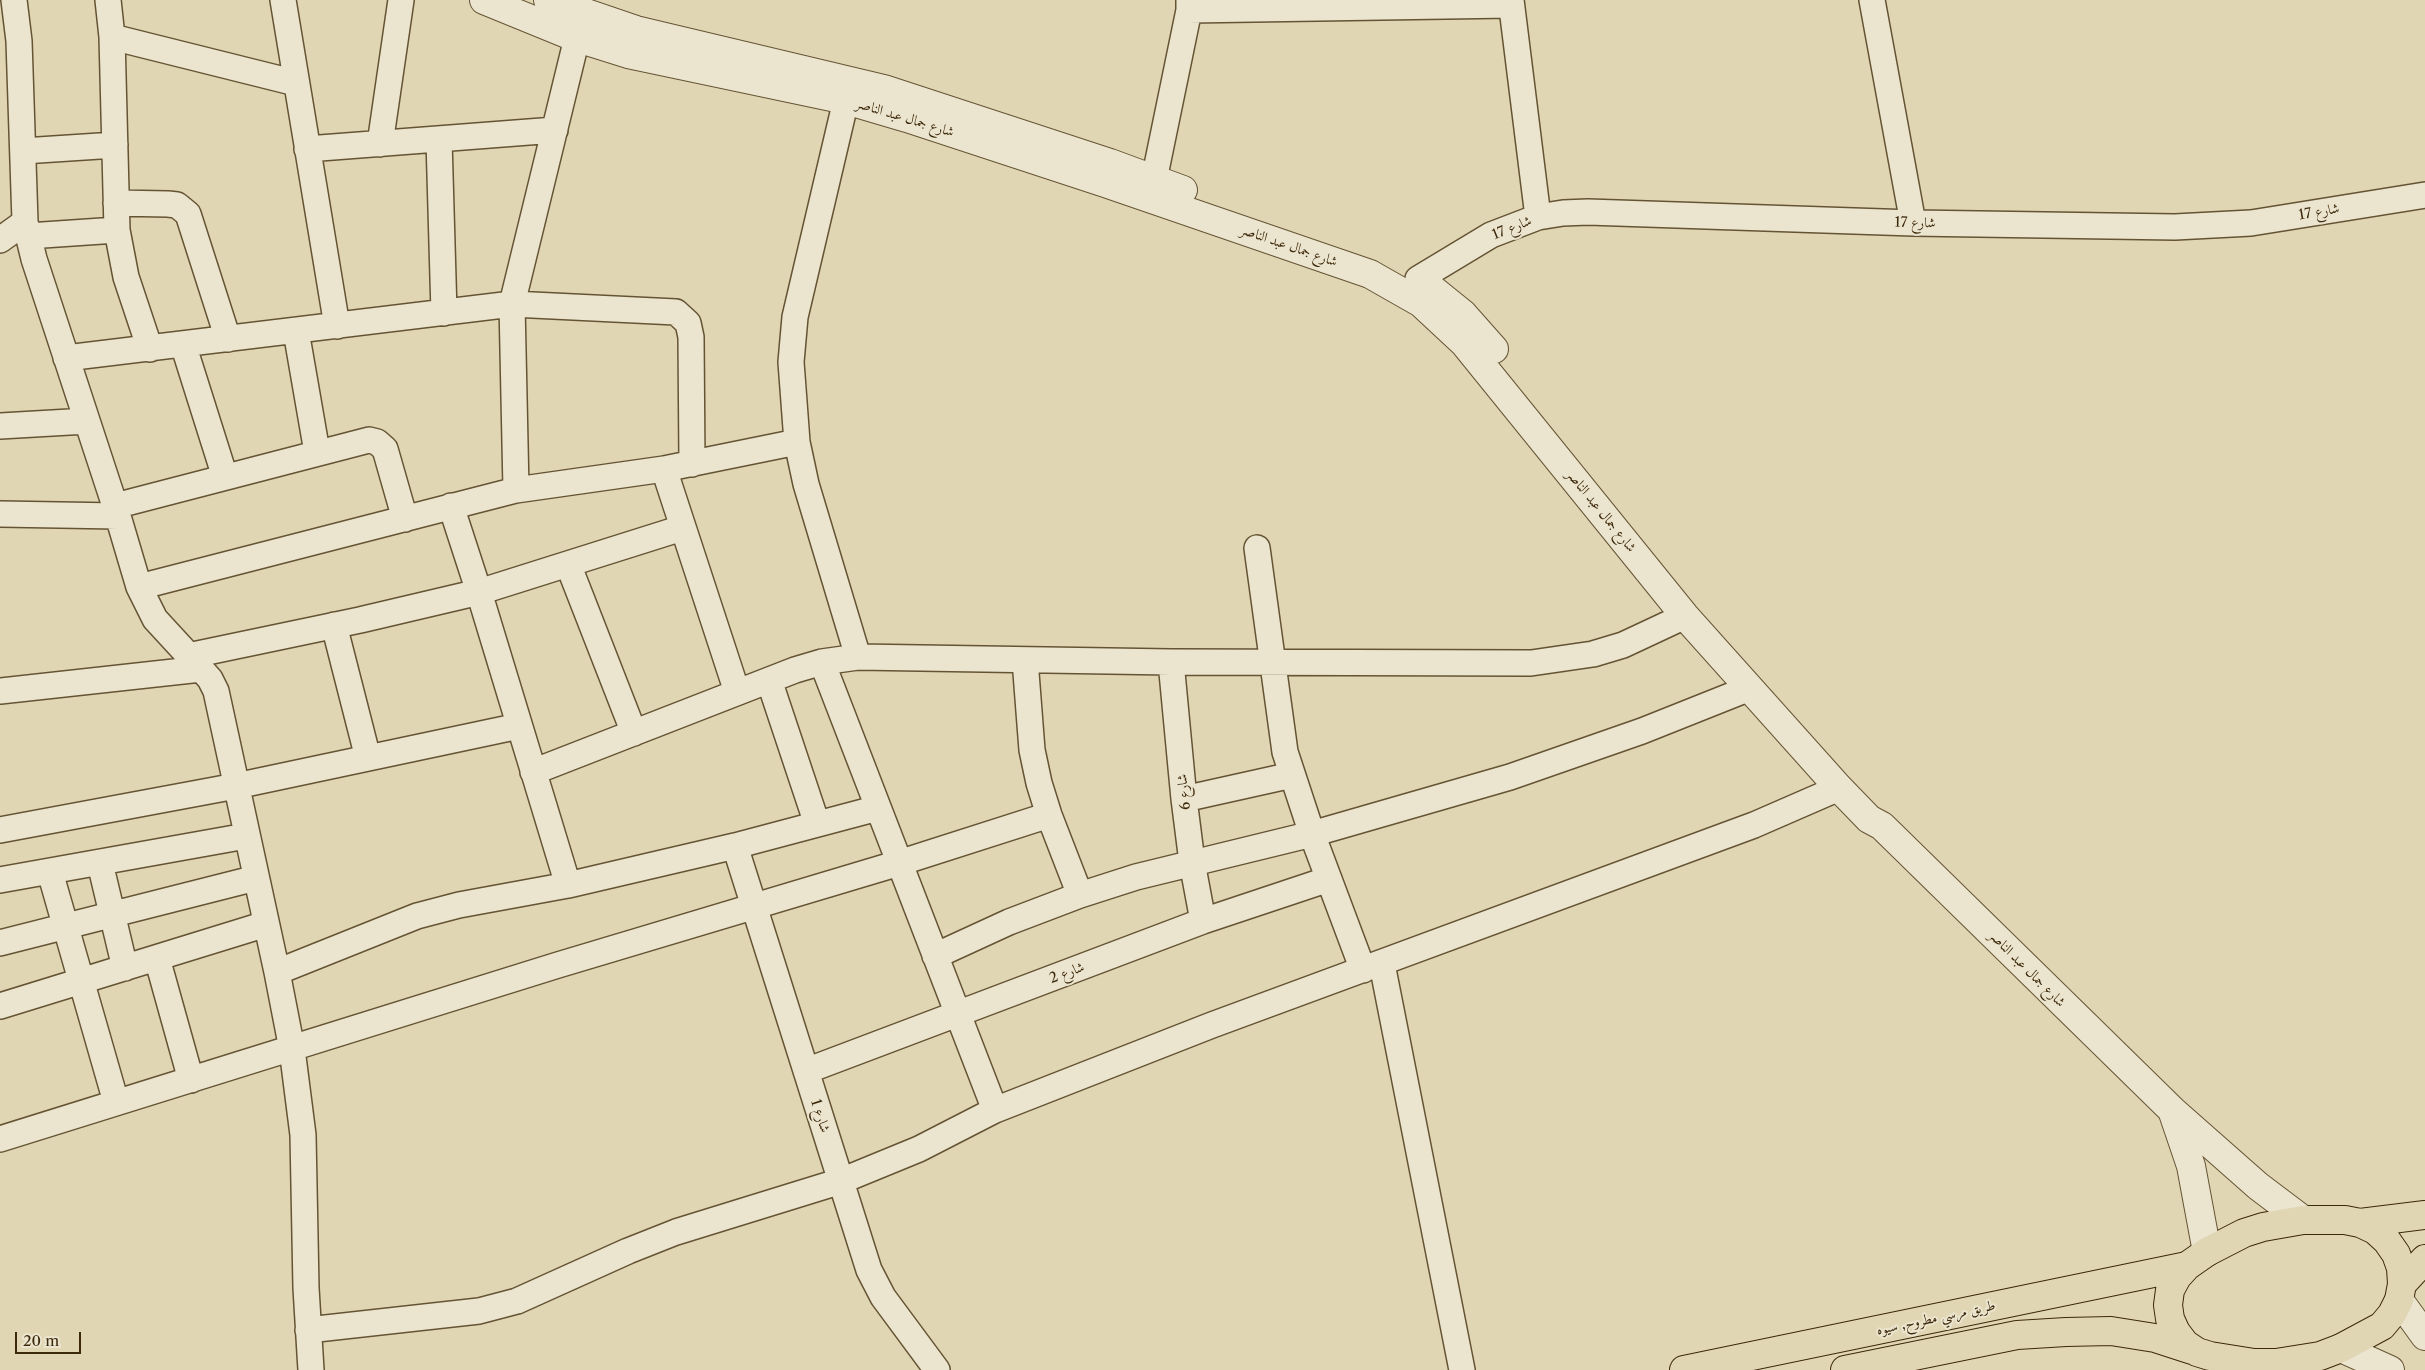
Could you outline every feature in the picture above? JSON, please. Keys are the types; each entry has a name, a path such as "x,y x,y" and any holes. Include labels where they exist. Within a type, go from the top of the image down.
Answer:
{"main road":[{"path":"2360,1223 2425,1215"},
{"path":"2197,1352 2185,1344 2176,1332 2170,1319 2168,1304 2170,1290 2177,1277 2197,1259 2225,1242 2256,1229 2303,1220 2345,1220 2360,1223 2375,1230 2391,1247 2401,1268 2401,1292"},
{"name":"طريق مرسي مطروح, سيوه","path":"1684,1370 2197,1259"},
{"path":"1845,1370 2017,1335 2066,1332 2110,1331 2155,1338 2232,1361 2276,1363 2320,1356 2341,1348 2382,1326 2392,1314 2401,1292 2425,1260"}],"street":[{"path":"14,0 19,41 27,229 66,358 117,511 139,587 155,619 210,679 216,691 277,972 292,1049 303,1135 308,1330 311,1370"},
{"path":"108,0 112,37 117,230 126,277 150,348"},
{"path":"283,0 337,326"},
{"path":"380,144 401,0"},
{"name":"شارع جمال عبد الناصر","path":"484,0 577,38 628,54 846,100 1108,173 1154,180 1381,261 1418,279 1456,308 1482,335 1698,605 1878,810 1882,826"},
{"name":"شارع جمال عبد الناصر","path":"548,0 610,23 636,30 862,83 1108,173 1370,274 1421,303 1464,343 1685,616 1839,788 1869,819 1882,826 2172,1111 2251,1180 2303,1220"},
{"path":"1872,0 1913,223"},
{"path":"1154,180 1189,5 1511,3 1538,217"},
{"path":"112,37 296,83"},
{"path":"516,490 512,304 577,38"},
{"path":"846,100 795,317 792,362 797,442 806,484 858,657"},
{"path":"307,149 555,130"},
{"path":"439,140 444,312"},
{"path":"23,151 114,145"},
{"name":"شارع 17","path":"1418,279 1491,235 1538,217 1588,212 1913,223 2175,227 2289,218 2367,203 2425,195"},
{"path":"116,203 168,204 184,210 192,221 228,339"},
{"path":"0,240 27,229 117,230"},
{"path":"66,358 512,304 676,312 688,323 692,337 692,464"},
{"path":"296,331 317,452"},
{"path":"183,344 225,477"},
{"path":"0,426 87,421"},
{"path":"0,514 117,511 225,477 369,440 381,445 385,450 405,519"},
{"path":"139,587 516,490 664,469 797,442"},
{"path":"664,469 738,692"},
{"path":"451,506 568,885"},
{"path":"0,692 194,662 334,625 479,592 682,528"},
{"path":"1257,548 1285,752 1329,879 1372,967 1462,1370"},
{"path":"568,564 634,733"},
{"path":"533,772 768,680 822,662 858,657 1273,663 1532,663 1562,660 1623,645 1685,616"},
{"path":"334,625 368,758"},
{"path":"1025,660 1032,750 1049,815 1080,895"},
{"path":"822,662 995,1110"},
{"name":"شارع 6","path":"1171,662 1184,799 1192,862 1203,921"},
{"path":"768,680 817,824"},
{"path":"935,956 1009,922 1080,895 1192,862 1312,834 1510,777 1567,758 1750,688"},
{"path":"0,830 236,786 519,726"},
{"path":"1184,799 1292,774"},
{"path":"308,1330 479,1312 517,1301 628,1251 676,1232 841,1181 920,1149 995,1110 1212,1025 1754,825 1839,788"},
{"path":"277,972 417,916 459,905 568,885 735,846 878,808"},
{"path":"0,1138 558,965 899,863 1049,815"},
{"path":"0,880 246,836"},
{"name":"شارع 1","path":"735,846 870,1270 883,1297 937,1370"},
{"path":"100,863 125,968"},
{"path":"50,872 116,1102"},
{"path":"0,944 256,878"},
{"name":"شارع 2","path":"806,1071 1203,921 1329,879"},
{"path":"0,1006 266,924"},
{"path":"157,958 191,1080"},
{"name":"شارع جمال عبد الناصر","path":"2172,1111 2191,1166 2197,1259"},
{"path":"2401,1292 2425,1336"},
{"path":"2341,1348 2390,1370"}]}
